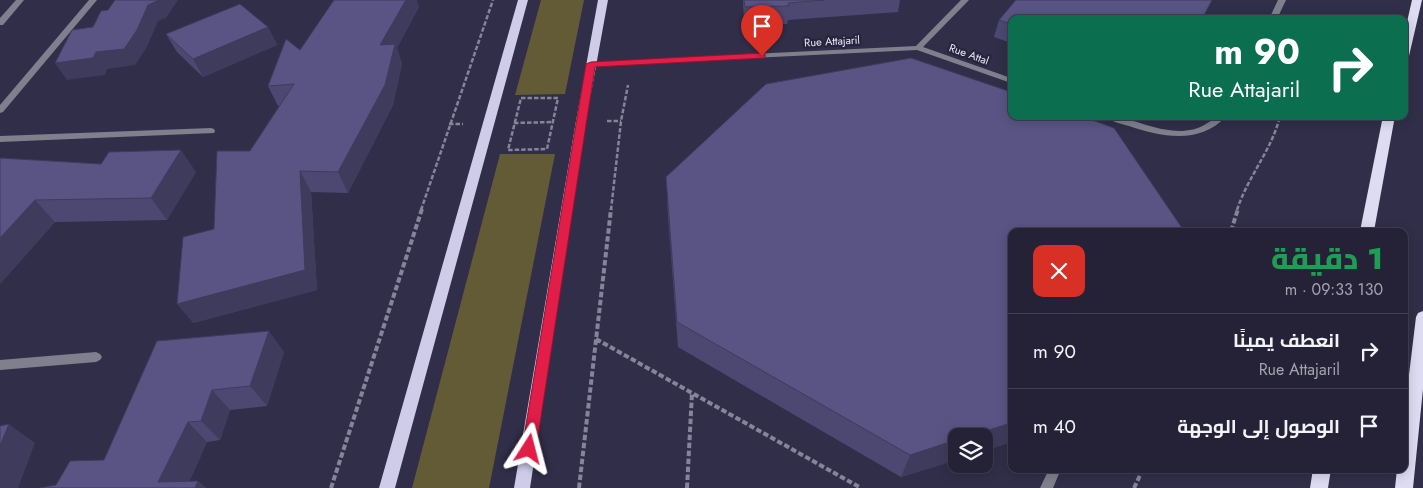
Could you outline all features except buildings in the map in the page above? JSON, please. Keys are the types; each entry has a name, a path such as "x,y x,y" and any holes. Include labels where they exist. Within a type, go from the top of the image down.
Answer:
{"highway":[{"path":"1408,39 1417,0"},
{"path":"1368,228 1388,120"},
{"path":"1408,452 1423,317"},
{"path":"1319,488 1321,473"},
{"path":"1404,488 1406,473"}],"main road":[{"path":"387,488 523,0"},
{"path":"522,488 603,0"}],"street":[{"path":"0,23 20,0"},
{"path":"0,110 93,0"},
{"path":"918,48 965,0"},
{"path":"1276,15 1282,0"},
{"name":"Rue Attajaril","path":"591,64 918,48"},
{"name":"Rue Attal","path":"918,48 1008,80"},
{"path":"1121,120 1167,134 1183,135 1203,131 1217,120"},
{"path":"0,140 211,132"},
{"path":"0,365 96,356"},
{"path":"1046,488 1053,473"}],"path":[{"path":"331,488 449,124 493,0"},
{"path":"578,488 621,121 627,85 643,83 645,62"},
{"path":"521,98 558,98 547,149 508,150 521,98"},
{"path":"1232,228 1246,184 1263,159 1278,120"},
{"path":"524,122 542,122"},
{"path":"596,339 861,488"},
{"path":"687,488 692,393"},
{"path":"1134,488 1141,473"}],"shaded area":[{"path":"541,0 584,0 565,94 515,95"},
{"path":"500,154 555,154 489,488 412,488"}],"route":[{"path":"529,449 591,64 762,56"}]}
